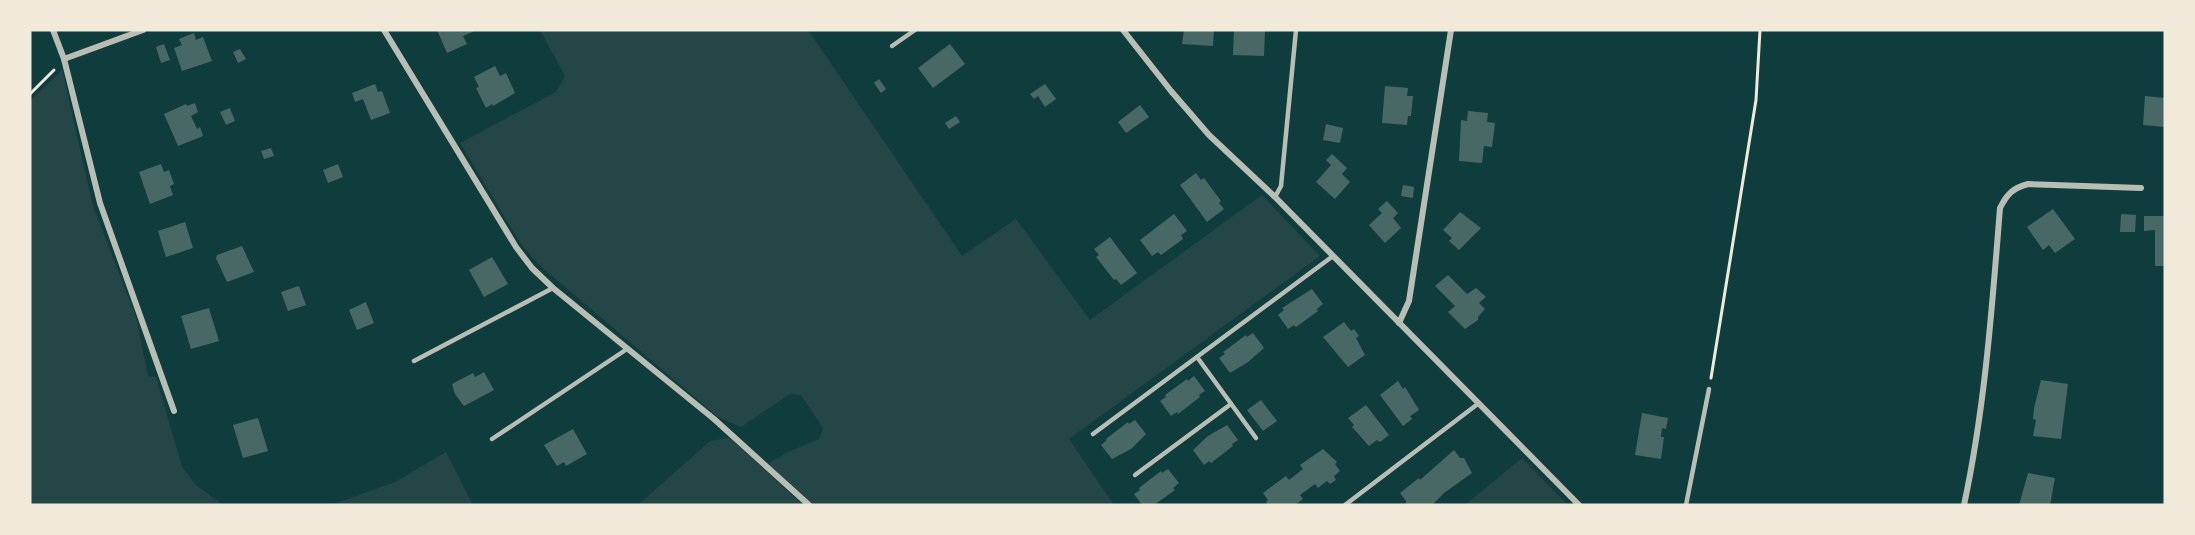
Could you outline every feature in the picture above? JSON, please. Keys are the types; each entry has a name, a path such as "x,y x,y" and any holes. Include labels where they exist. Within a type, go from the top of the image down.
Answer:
{"street":[{"path":"53,30 64,59 100,203 174,411"},
{"path":"64,59 143,30"},
{"path":"384,30 516,247 532,268 553,288 714,419 809,505"},
{"path":"1123,30 1209,135 1275,197 1579,505"},
{"path":"1399,323 1409,301 1451,30"},
{"path":"1964,505 1973,462 1988,359 2000,208 2006,195 2016,187 2028,184 2141,188"}],"lane":[{"path":"891,46 915,30"},
{"path":"1275,197 1281,186 1296,30"},
{"path":"1093,434 1333,256"},
{"path":"414,361 553,288"},
{"path":"492,439 627,349"},
{"path":"1197,357 1256,438"},
{"path":"1686,505 1709,389"},
{"path":"1345,505 1479,402"},
{"path":"1135,475 1231,404"}],"path":[{"path":"1709,389 1756,100 1760,30"},
{"path":"30,94 64,59"}],"shaded area":[{"path":"540,30 808,30 962,256 1016,219 1090,320 1262,195 1320,256 1069,439 1114,505 815,505 803,497 768,464 786,453 819,439 823,428 801,395 790,394 741,427 718,417 538,264 521,244 460,143 556,92 565,76"},
{"path":"62,70 93,206 136,317 148,376 156,377 182,467 196,485 223,505 30,505 30,101"},
{"path":"730,438 803,505 638,505 710,441"},
{"path":"446,452 473,505 331,505 395,482"},
{"path":"1522,458 1568,505 1465,505"}],"building":[{"path":"437,30 477,30 463,36 467,44 447,53"},
{"path":"1184,30 1214,30 1213,46 1182,44"},
{"path":"1234,30 1265,30 1264,56 1233,55"},
{"path":"194,33 196,40 203,37 212,61 182,71 174,48 182,45 179,39"},
{"path":"164,44 170,60 161,63 156,47"},
{"path":"950,44 965,64 933,88 918,68"},
{"path":"240,49 246,59 238,63 233,52"},
{"path":"495,66 500,76 506,73 515,93 486,108 476,88 479,87 474,77"},
{"path":"879,79 886,89 881,93 874,83"},
{"path":"375,84 378,92 382,91 390,113 371,120 363,99 355,102 352,93"},
{"path":"1045,84 1056,99 1045,107 1038,96 1034,99 1030,94"},
{"path":"1385,86 1408,88 1407,96 1413,96 1411,116 1408,116 1407,125 1382,123"},
{"path":"2145,96 2165,98 2165,127 2143,125"},
{"path":"195,103 198,112 191,116 197,129 200,127 203,136 178,146 164,114 186,104 187,106"},
{"path":"1140,105 1149,117 1126,133 1118,122"},
{"path":"230,108 235,121 226,125 220,112"},
{"path":"1468,111 1488,113 1487,122 1495,123 1492,147 1484,146 1482,163 1459,161 1461,120 1467,121"},
{"path":"956,116 960,122 949,129 945,123"},
{"path":"1326,124 1343,128 1340,143 1323,140"},
{"path":"271,148 274,156 264,159 261,151"},
{"path":"1332,154 1347,168 1342,174 1350,182 1335,199 1316,182 1331,165 1326,160"},
{"path":"161,164 164,172 169,170 174,184 170,186 173,195 150,204 139,172"},
{"path":"338,164 343,177 328,183 323,170"},
{"path":"1196,173 1201,180 1204,178 1221,201 1219,203 1224,209 1207,222 1180,185"},
{"path":"1403,185 1414,187 1413,198 1401,196"},
{"path":"1387,201 1398,213 1393,218 1401,228 1385,243 1369,225 1382,213 1378,209"},
{"path":"2053,209 2075,239 2055,253 2049,245 2043,250 2027,227"},
{"path":"1460,212 1481,228 1459,250 1449,241 1452,238 1443,230"},
{"path":"1174,214 1187,231 1181,235 1183,239 1161,255 1158,252 1152,256 1140,240"},
{"path":"2121,214 2136,215 2135,232 2120,232"},
{"path":"2144,216 2165,216 2165,266 2155,266 2155,230 2144,231"},
{"path":"185,222 193,248 166,257 158,231"},
{"path":"1110,237 1137,273 1121,285 1116,279 1114,280 1096,257 1099,255 1094,249"},
{"path":"242,246 254,272 227,282 216,258 217,255"},
{"path":"492,257 508,284 484,297 469,270"},
{"path":"1448,275 1467,294 1476,288 1486,297 1479,303 1485,309 1478,320 1465,329 1448,312 1455,306 1435,286"},
{"path":"299,286 306,305 288,311 281,292"},
{"path":"1312,289 1323,304 1317,309 1318,311 1296,327 1294,325 1288,329 1278,315 1284,310 1282,308"},
{"path":"366,302 374,323 357,330 349,310"},
{"path":"209,308 219,341 191,349 181,316"},
{"path":"1344,322 1351,331 1354,329 1359,336 1356,338 1365,355 1348,367 1323,337"},
{"path":"1253,333 1264,348 1248,362 1230,373 1219,358 1225,354 1223,352 1246,335 1247,337"},
{"path":"484,372 494,390 464,406 455,394 452,384 473,373 475,377"},
{"path":"1194,376 1205,391 1178,414 1177,412 1171,416 1160,401 1166,397 1165,395"},
{"path":"2041,380 2068,384 2061,439 2033,436 2036,420 2033,419 2034,408"},
{"path":"1398,381 1403,389 1405,387 1419,410 1410,416 1412,419 1403,426 1380,395"},
{"path":"1261,400 1277,421 1263,431 1247,410"},
{"path":"1366,405 1389,435 1369,446 1352,427 1354,425 1348,418"},
{"path":"1642,413 1668,418 1666,429 1662,428 1661,437 1664,437 1661,459 1635,455"},
{"path":"258,418 268,451 243,458 233,425"},
{"path":"1135,420 1146,434 1131,449 1112,459 1101,445 1128,422 1129,424"},
{"path":"1227,425 1238,440 1211,463 1209,461 1204,465 1193,450 1208,436"},
{"path":"573,429 587,454 566,466 564,462 557,466 544,445"},
{"path":"1323,449 1337,462 1335,464 1340,471 1334,476 1336,480 1330,484 1327,481 1318,488 1315,484 1300,495 1303,499 1295,505 1268,505 1266,502 1268,500 1263,493 1286,476 1289,480 1303,469 1300,465"},
{"path":"1454,450 1460,458 1464,458 1472,473 1444,493 1432,505 1406,505 1400,493 1419,478 1420,480"},
{"path":"1168,469 1179,483 1173,488 1175,490 1154,505 1142,505 1134,494 1161,471 1162,473"},
{"path":"2028,473 2055,478 2050,505 2019,505"}]}
